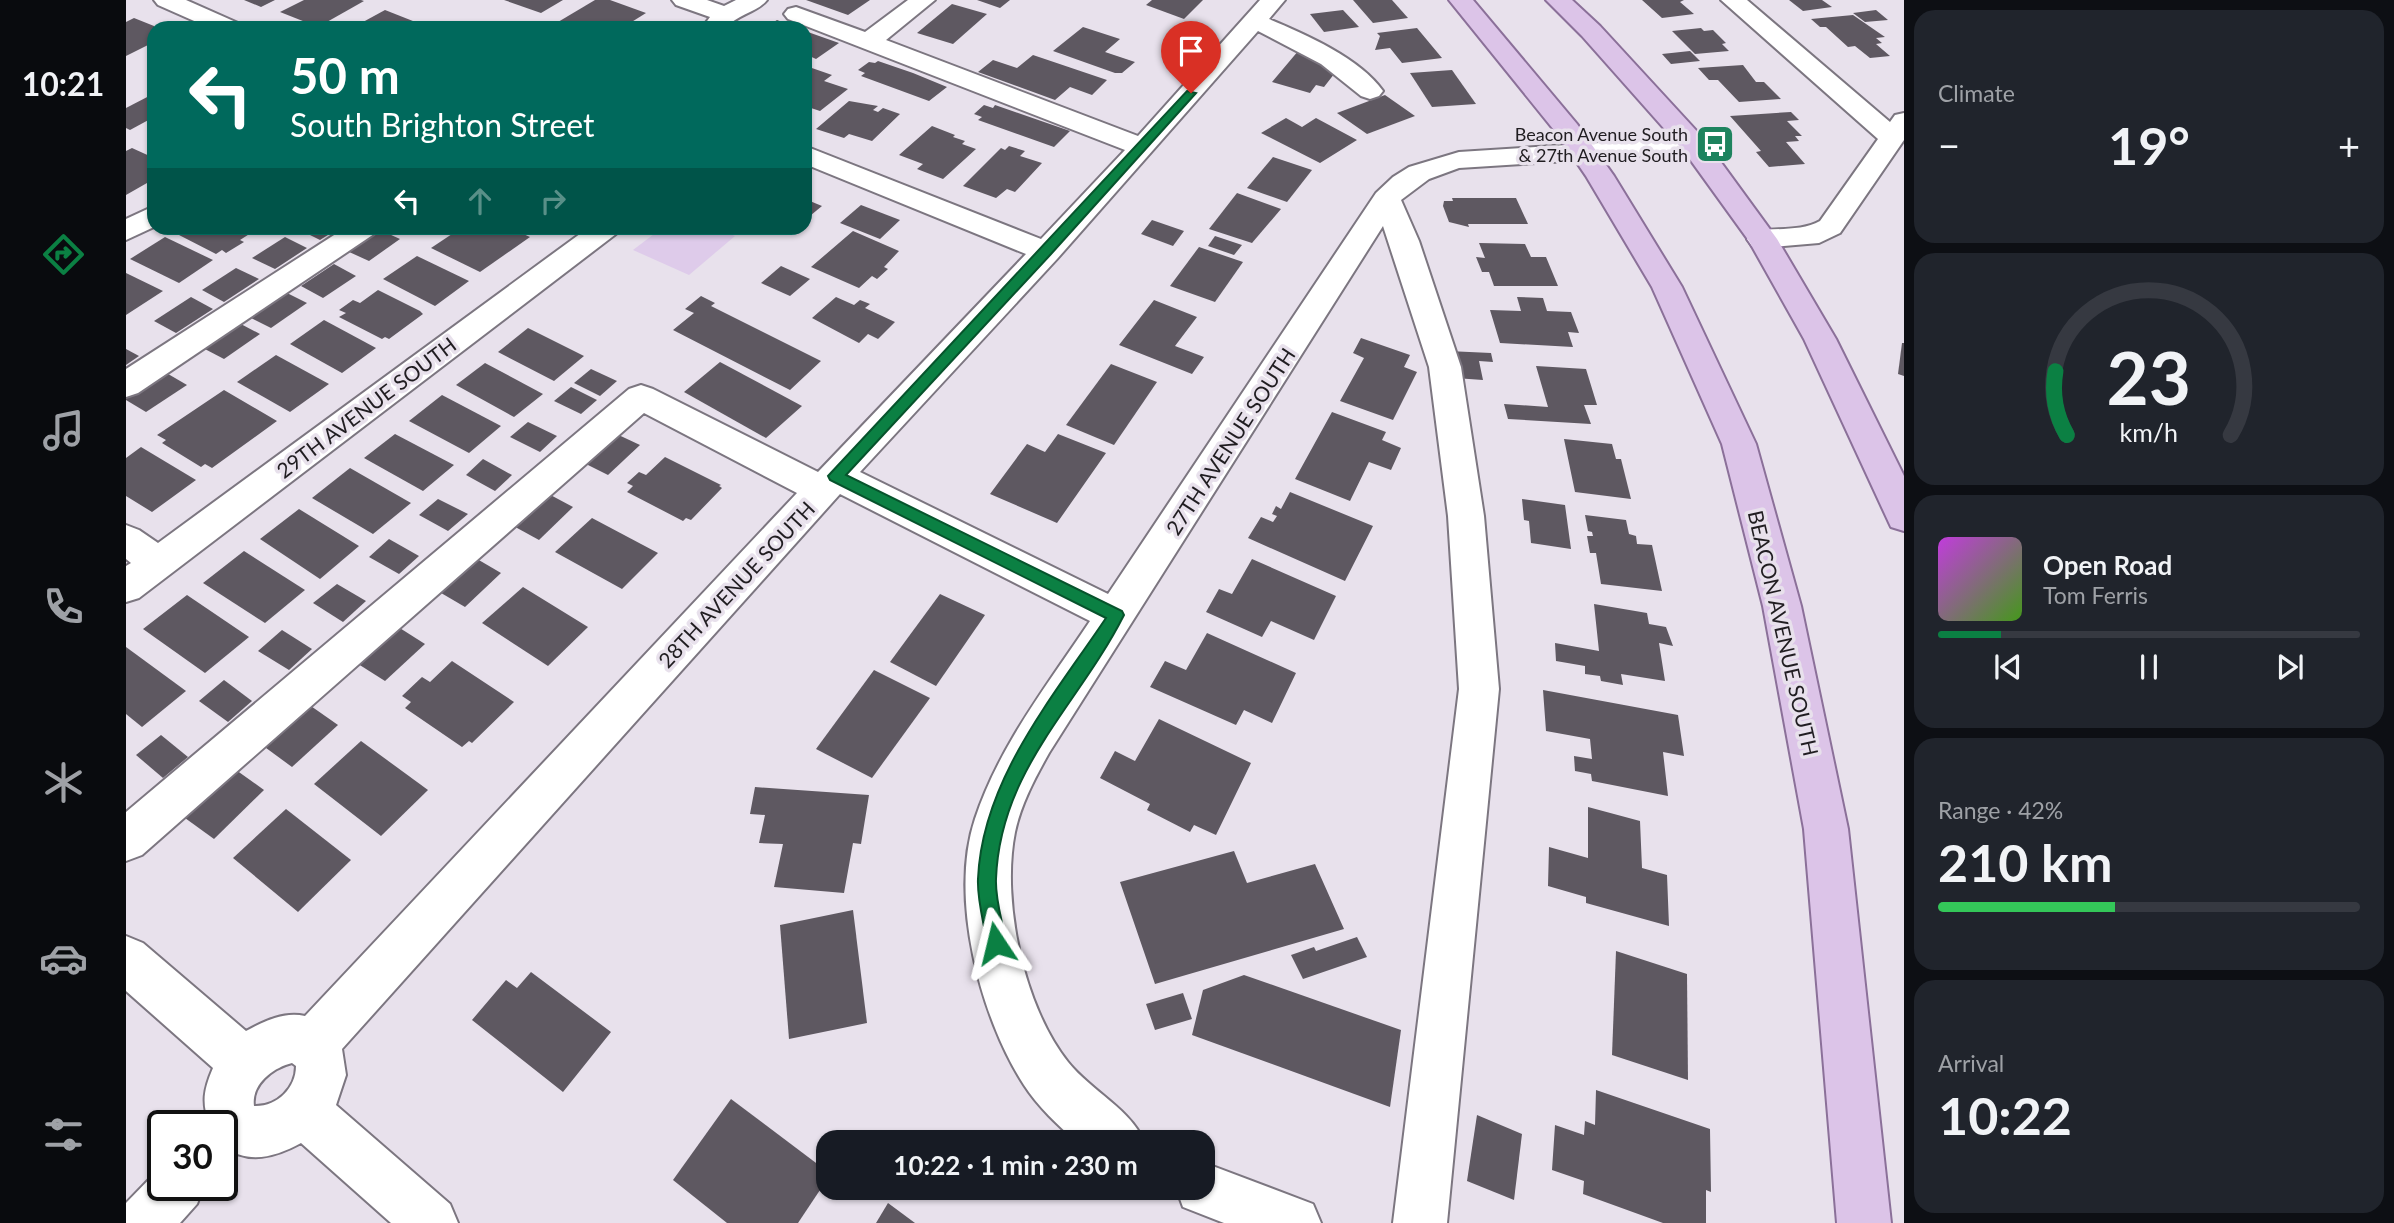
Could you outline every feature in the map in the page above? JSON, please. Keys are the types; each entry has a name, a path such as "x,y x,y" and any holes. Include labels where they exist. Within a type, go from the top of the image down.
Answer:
{"main road":[{"name":"BEACON AVENUE SOUTH","path":"1461,0 1585,153 1667,286 1739,444 1779,593 1826,829 1864,1223"},
{"path":"1558,0 1591,31 1695,145 1762,239 1820,339 1900,500"}],"street":[{"path":"684,0 720,21 755,0"},
{"path":"869,41 923,0"},
{"path":"1734,0 1898,129 1830,227 1819,234 1762,239"},
{"path":"182,2 217,21"},
{"path":"1264,10 1347,70 1370,91"},
{"name":"28TH AVENUE SOUTH","path":"312,1045 829,483 1047,252 1264,10"},
{"path":"796,14 1143,147"},
{"name":"27TH AVENUE SOUTH","path":"1103,1130 1073,1105 1034,1056 1004,980 987,881 993,832 1011,781 1028,750 1386,199 1401,182 1434,166 1459,160 1695,145"},
{"path":"812,157 1047,252"},
{"path":"1386,199 1404,241 1445,367 1466,516 1479,689 1420,1223"},
{"path":"126,231 147,219"},
{"path":"126,385 353,235"},
{"name":"29TH AVENUE SOUTH","path":"126,587 597,235"},
{"path":"126,841 640,397 1116,615"},
{"path":"126,540 159,562"},
{"path":"126,960 245,1063"},
{"path":"228,1110 228,1101 236,1076 245,1063 267,1045 280,1040 304,1040 319,1052 322,1075 313,1099 303,1110 279,1129 253,1133 238,1130"},
{"path":"303,1110 431,1223"},
{"path":"1215,1193 1294,1223"},
{"path":"144,1223 164,1201"}],"shaded area":[{"path":"653,235 735,236 689,275 633,250"}],"building":[{"path":"244,0 275,0 261,7"},
{"path":"304,0 364,1 329,21 303,21 280,12"},
{"path":"504,0 563,0 541,13"},
{"path":"595,0 610,0 646,13 633,21 560,21"},
{"path":"806,0 870,0 848,15"},
{"path":"977,0 1010,0 1000,8"},
{"path":"1152,0 1203,0 1184,19 1146,5"},
{"path":"1353,0 1392,0 1408,18 1373,23"},
{"path":"1642,0 1684,0 1680,2 1694,14 1662,18"},
{"path":"1789,0 1822,0 1832,7 1803,11"},
{"path":"952,4 987,14 953,44 917,33"},
{"path":"385,10 413,21 365,21"},
{"path":"1343,10 1359,27 1324,32 1310,14"},
{"path":"1876,10 1888,20 1865,22 1853,13"},
{"path":"1853,15 1885,37 1876,38 1882,43 1876,44 1890,56 1870,58 1855,46 1848,47 1826,27 1820,27 1811,19"},
{"path":"134,18 147,23 147,46 126,56 126,22"},
{"path":"1083,27 1120,39 1105,52 1135,62 1122,73 1115,73 1053,51"},
{"path":"1417,28 1442,58 1402,63 1390,48 1375,50 1380,36 1377,33"},
{"path":"1701,28 1704,31 1713,30 1726,43 1722,44 1729,51 1695,54 1672,31"},
{"path":"812,33 839,43 816,59 812,57"},
{"path":"1299,50 1324,62 1322,65 1338,69 1324,87 1316,85 1310,93 1272,82"},
{"path":"1690,51 1700,61 1671,64 1662,54"},
{"path":"1033,55 1107,80 1092,95 1070,87 1055,100 978,72 993,60 1017,68"},
{"path":"878,61 947,87 929,101 861,76 865,73 858,70 869,62"},
{"path":"1743,65 1756,82 1764,82 1781,99 1739,102 1718,80 1709,80 1698,68"},
{"path":"812,68 832,75 824,81 848,89 820,111 812,108"},
{"path":"1452,70 1476,104 1432,107 1410,73"},
{"path":"1385,95 1415,116 1367,134 1337,113"},
{"path":"147,97 147,121 130,130 126,128 126,108"},
{"path":"849,101 878,106 873,110 878,112 883,108 900,114 872,141 849,134 844,138 816,129"},
{"path":"984,105 993,108 995,105 1070,131 1054,147 978,120 982,117 974,114"},
{"path":"1791,112 1799,120 1787,121 1802,136 1795,136 1799,141 1786,142 1805,164 1769,167 1756,152 1761,151 1730,116"},
{"path":"1286,118 1302,127 1316,118 1357,140 1320,163 1261,133"},
{"path":"932,126 955,135 953,137 965,141 962,144 976,149 943,179 917,169 923,164 899,155"},
{"path":"1009,146 1025,151 1020,156 1042,163 1015,192 1007,189 996,198 963,186 1001,148 1005,150"},
{"path":"132,148 147,155 147,183 126,195 126,151"},
{"path":"1273,157 1312,170 1287,202 1247,188"},
{"path":"1237,193 1281,209 1252,243 1209,229"},
{"path":"1452,198 1516,198 1528,224 1468,224 1469,227 1449,222 1443,206 1444,201 1453,201"},
{"path":"812,202 822,206 812,214"},
{"path":"861,205 900,220 880,239 840,223"},
{"path":"1152,220 1184,231 1173,246 1141,234"},
{"path":"853,231 899,251 884,267 888,269 877,279 872,276 859,288 811,267"},
{"path":"179,235 248,235 240,240 244,242 226,253 222,250 216,254"},
{"path":"310,235 328,235 320,240"},
{"path":"370,235 391,235 400,239 369,261 347,251"},
{"path":"450,235 530,237 480,272 431,248"},
{"path":"1215,236 1242,245 1234,255 1208,246"},
{"path":"165,237 213,260 179,283 130,259"},
{"path":"285,237 307,248 275,269 252,258"},
{"path":"1479,243 1525,244 1531,257 1546,257 1558,286 1494,286 1489,272 1482,272 1476,257 1485,258"},
{"path":"1199,247 1243,262 1215,302 1170,286"},
{"path":"417,256 469,281 435,306 383,279"},
{"path":"334,264 356,276 323,298 301,286"},
{"path":"781,266 810,279 790,296 761,283"},
{"path":"236,268 259,279 224,302 202,290"},
{"path":"126,273 163,291 126,315"},
{"path":"378,290 423,314 389,339 382,339 339,317 346,313 339,310 353,300 360,303"},
{"path":"283,291 307,303 271,328 247,316"},
{"path":"701,296 715,303 711,306 821,361 790,390 673,330 694,313 685,309"},
{"path":"191,297 213,309 176,333 154,321"},
{"path":"836,297 854,305 860,300 870,304 865,308 895,322 878,339 868,334 859,343 812,318"},
{"path":"1517,297 1543,298 1547,311 1571,312 1579,333 1568,332 1573,347 1500,343 1490,310 1521,311"},
{"path":"1154,300 1197,317 1175,346 1204,357 1192,374 1119,345"},
{"path":"324,320 376,348 342,373 290,344"},
{"path":"237,322 260,334 224,359 201,347"},
{"path":"528,328 584,356 554,381 498,352"},
{"path":"1361,338 1410,355 1404,367 1417,372 1393,420 1340,401 1364,358 1353,353"},
{"path":"1904,343 1904,376 1898,374"},
{"path":"126,349 139,356 126,365"},
{"path":"1448,351 1491,353 1493,362 1479,361 1483,380 1455,378"},
{"path":"276,355 329,384 290,412 237,382"},
{"path":"720,362 802,406 766,438 684,392"},
{"path":"485,363 543,394 514,417 456,385"},
{"path":"1111,364 1157,382 1114,445 1066,425"},
{"path":"1536,366 1586,369 1597,405 1584,405 1591,424 1508,419 1504,404 1548,407"},
{"path":"591,369 617,381 600,396 574,383"},
{"path":"163,371 187,385 146,412 126,400 126,396"},
{"path":"571,387 597,400 581,414 554,401"},
{"path":"224,390 277,421 212,468 205,464 201,467 162,443 166,440 157,435"},
{"path":"442,395 501,426 469,453 409,421"},
{"path":"1332,412 1386,432 1382,440 1401,448 1391,470 1369,462 1350,501 1295,479"},
{"path":"528,422 557,436 540,452 510,437"},
{"path":"610,431 640,445 608,475 578,460"},
{"path":"395,434 454,465 423,491 364,458"},
{"path":"1058,434 1106,453 1057,523 990,494 1027,444 1045,452"},
{"path":"1564,439 1612,444 1616,459 1621,459 1631,499 1575,492"},
{"path":"141,447 196,480 152,512 126,496 126,458"},
{"path":"665,457 721,485 719,486 722,488 691,520 686,518 683,521 627,492 633,486 627,483 639,472 646,475"},
{"path":"483,459 512,475 495,491 466,475"},
{"path":"350,468 411,503 373,534 312,498"},
{"path":"543,491 573,507 539,540 508,523"},
{"path":"1290,492 1373,526 1345,581 1248,538 1261,517 1273,522 1277,516 1272,514 1276,506 1281,509"},
{"path":"438,499 468,514 448,531 419,515"},
{"path":"1522,499 1565,505 1571,549 1531,543 1529,521 1524,520"},
{"path":"299,509 359,546 320,579 260,539"},
{"path":"1585,515 1626,520 1629,534 1636,536 1637,544 1652,545 1662,591 1601,584 1596,553 1590,553 1587,536 1593,536 1592,532 1588,531"},
{"path":"592,518 658,553 622,589 555,552"},
{"path":"389,539 419,556 399,574 369,557"},
{"path":"244,551 305,590 265,623 203,583"},
{"path":"472,556 501,573 465,607 436,590"},
{"path":"1252,559 1336,596 1314,640 1271,621 1262,637 1206,612 1219,589 1232,594"},
{"path":"337,584 366,601 343,622 313,603"},
{"path":"523,587 588,627 548,666 482,623"},
{"path":"940,594 985,615 936,686 890,662"},
{"path":"187,595 249,637 205,673 143,629"},
{"path":"1594,604 1647,613 1649,624 1666,627 1673,646 1659,643 1665,681 1621,674 1623,685 1601,681 1600,676 1585,674 1585,666 1556,661 1555,643 1599,651"},
{"path":"395,625 425,644 385,681 355,662"},
{"path":"282,630 312,649 289,670 258,651"},
{"path":"1207,633 1296,673 1272,723 1244,710 1236,725 1150,687 1165,661 1186,670"},
{"path":"126,647 186,691 142,727 126,714"},
{"path":"452,661 514,702 472,743 469,741 462,747 405,708 411,702 402,696 422,677 430,682"},
{"path":"874,670 930,698 872,778 816,749"},
{"path":"224,680 252,701 228,722 199,701"},
{"path":"1543,690 1678,715 1684,756 1663,752 1668,796 1592,781 1591,774 1575,771 1574,756 1592,759 1590,739 1546,731"},
{"path":"308,704 338,725 292,767 262,745"},
{"path":"1159,719 1251,763 1216,835 1194,825 1190,832 1147,810 1150,804 1100,778 1115,751 1135,761"},
{"path":"161,735 188,757 163,778 136,755"},
{"path":"361,741 428,790 381,836 314,784"},
{"path":"236,770 264,790 214,839 185,818"},
{"path":"755,787 869,795 861,844 853,843 844,893 774,887 783,844 759,843 765,815 750,814"},
{"path":"1588,807 1640,821 1642,868 1667,875 1669,926 1586,903 1586,897 1548,886 1549,847 1588,858"},
{"path":"286,809 351,860 298,912 233,858"},
{"path":"1234,851 1247,883 1315,864 1344,929 1155,984 1120,882"},
{"path":"853,910 867,1023 789,1039 780,925"},
{"path":"1357,937 1367,957 1303,979 1291,955 1314,947 1316,951"},
{"path":"1616,951 1687,974 1688,1080 1612,1055"},
{"path":"531,972 611,1032 563,1092 472,1020 506,980 517,988"},
{"path":"1244,975 1401,1030 1390,1107 1192,1035 1203,990"},
{"path":"1183,993 1192,1019 1155,1030 1146,1004"},
{"path":"1596,1090 1710,1129 1711,1192 1706,1190 1706,1223 1663,1223 1583,1194 1584,1181 1552,1170 1555,1125 1584,1135 1585,1121 1595,1125"},
{"path":"731,1099 816,1163 816,1196 798,1223 727,1223 673,1180"},
{"path":"1477,1115 1522,1134 1514,1200 1467,1181"},
{"path":"888,1203 915,1223 876,1223"}],"place":[{"name":"Beacon Avenue South & 27th Avenue South","path":"1715,144"}],"route":[{"path":"996,943 987,881 993,832 1011,781 1034,740 1116,615 836,476 1047,252 1191,93"}]}
